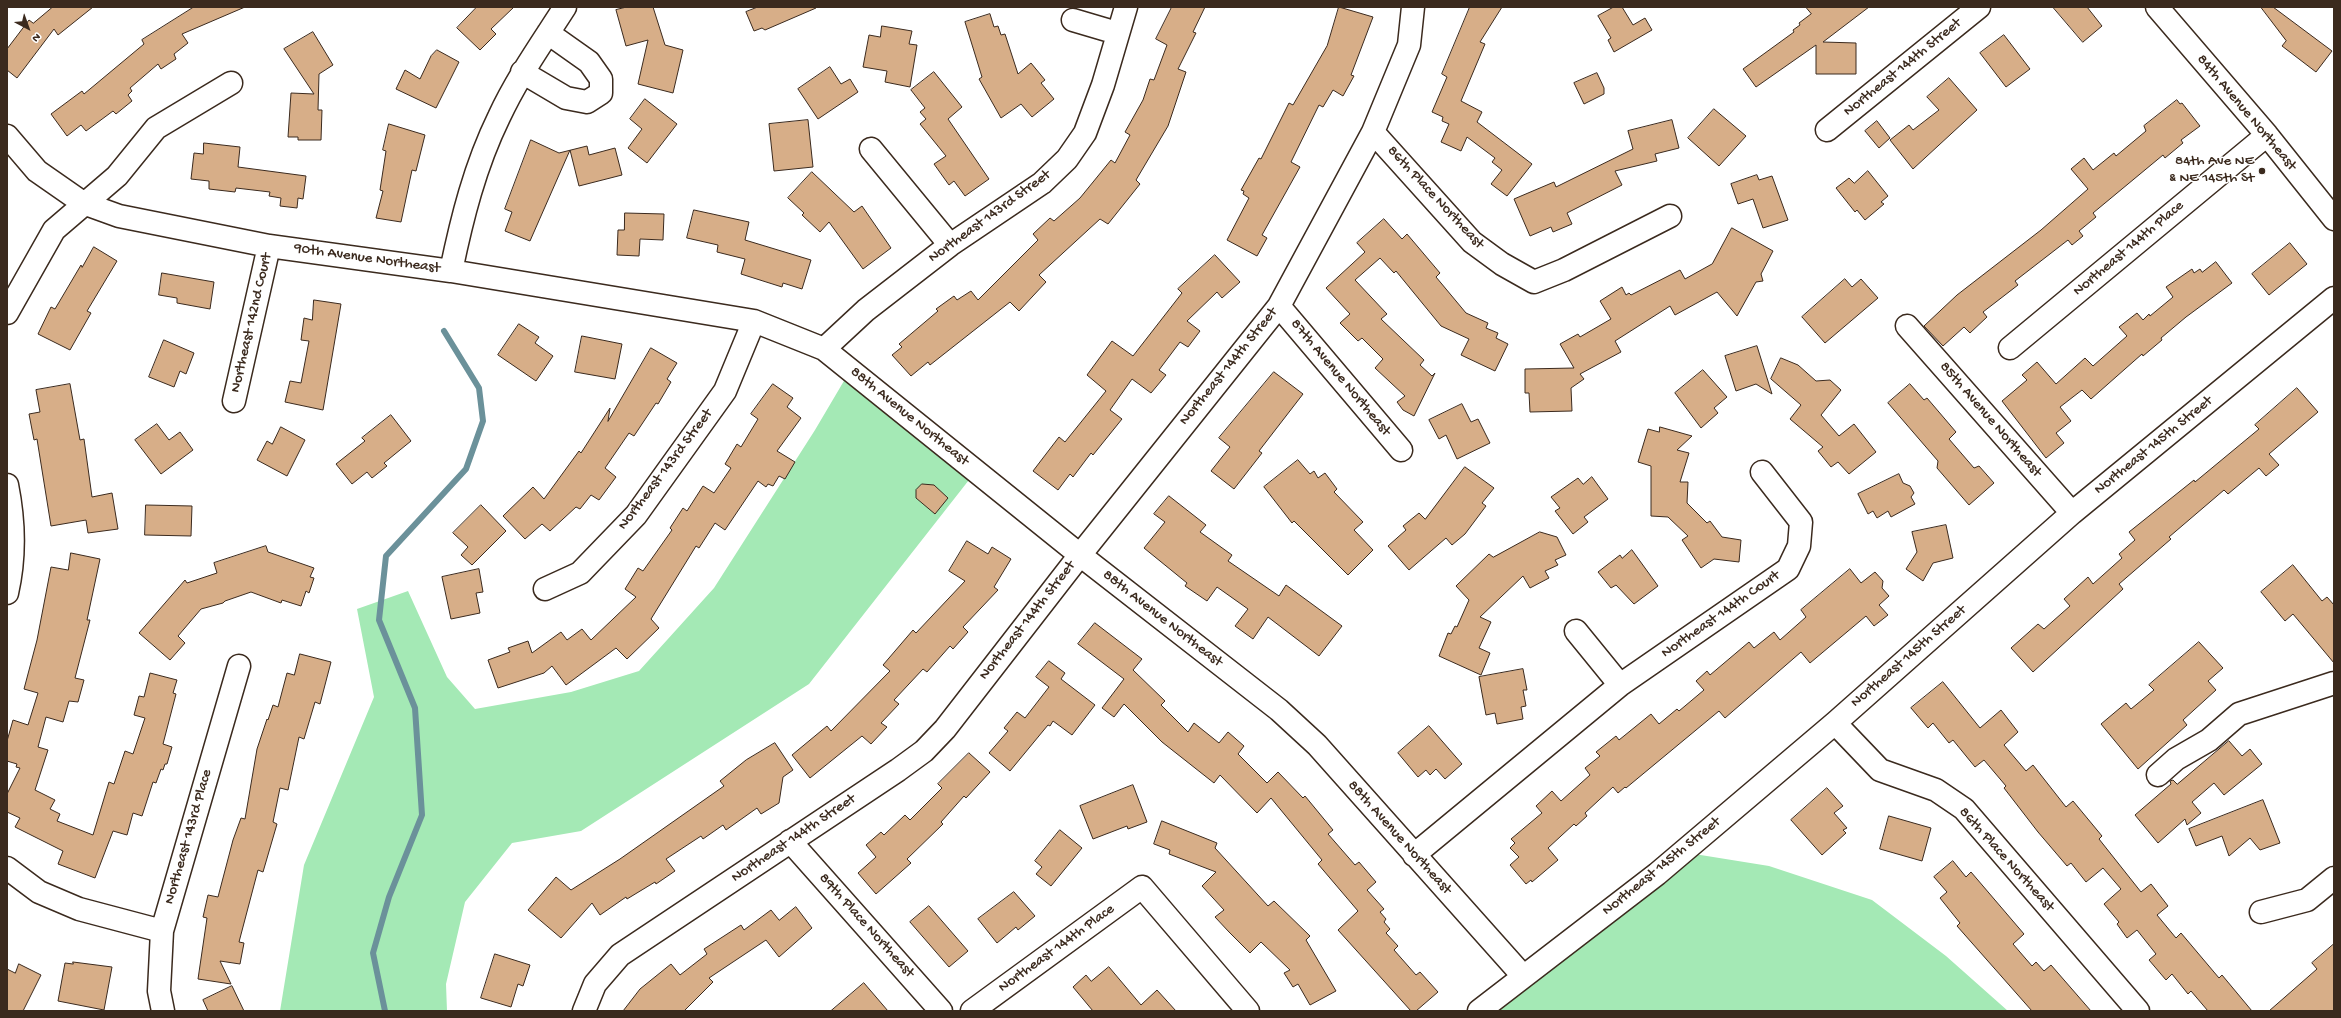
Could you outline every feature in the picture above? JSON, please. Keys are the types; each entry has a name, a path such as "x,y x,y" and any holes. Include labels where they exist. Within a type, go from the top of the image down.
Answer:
{"street":[{"path":"451,271 461,220 478,167 499,117 522,72 565,7"},
{"name":"Northeast 143rd Street","path":"824,349 866,310 950,245 1042,183 1067,159 1085,133 1103,85 1117,33 1126,7"},
{"name":"Northeast 144th Street","path":"584,1011 595,984 620,955 924,751 945,729 1080,554 1278,306 1373,132 1409,45 1413,7"},
{"name":"Northeast 144th Street","path":"1827,130 1979,7"},
{"name":"84th Avenue Northeast","path":"2157,7 2267,135 2334,220"},
{"path":"1073,20 1117,33"},
{"path":"522,72 566,98 587,102 601,93 601,79 589,62 548,33"},
{"path":"7,313 54,230 83,203 117,176 156,128 231,83"},
{"name":"86th Place Northeast","path":"1373,132 1472,242 1502,264 1534,282 1564,270 1670,216"},
{"name":"Northeast 144th Place","path":"2010,348 2267,135"},
{"name":"90th Avenue Northeast","path":"7,136 37,171 83,203 119,216 269,246 451,271 754,321"},
{"path":"871,148 950,245"},
{"name":"Northeast 142nd Court","path":"234,401 269,246"},
{"name":"Northeast 145th Street","path":"1479,1011 1657,874 1835,722 2072,514 2334,298"},
{"name":"87th Avenue Northeast","path":"1278,306 1401,450"},
{"name":"Northeast 143rd Street","path":"544,589 580,573 636,515 725,390 754,321"},
{"name":"88th Avenue Northeast","path":"754,321 824,349 1284,715 1317,745 1523,976"},
{"name":"85th Avenue Northeast","path":"1908,326 2072,514"},
{"name":"Northeast 144th Court","path":"1414,855 1620,685 1788,568 1799,546 1801,522 1762,472"},
{"path":"7,485 12,508 11,574 7,593"},
{"path":"1576,631 1620,685"},
{"name":"Northeast 143rd Place","path":"163,1011 159,991 162,931 239,666"},
{"path":"2158,775 2176,759 2209,740 2239,714 2334,683"},
{"name":"86th Place Northeast","path":"1835,722 1880,770 1936,790 1964,809 2138,1011"},
{"name":"89th Place Northeast","path":"790,841 941,1011"},
{"path":"7,868 39,892 79,909 162,931"},
{"path":"2261,912 2307,900 2334,878"},
{"name":"Northeast 144th Place","path":"972,1011 1142,887 1248,1011"}],"green space":[{"path":"851,369 976,471 809,684 581,831 512,843 465,902 446,984 447,1011 280,1011 304,865 374,697 357,609 408,591 447,677 475,709 571,692 639,671 714,588 815,430"},
{"path":"1682,852 1769,866 1872,900 1946,956 2008,1011 1483,1011"}],"building":[{"path":"53,7 93,7 58,35 54,29 17,78 7,70 7,49 29,20 33,23"},
{"path":"194,7 245,7 182,34 188,43 174,54 176,59 161,69 158,64 130,88 132,91 128,95 132,101 116,114 113,111 86,131 81,125 67,136 51,114 82,91 84,94 144,44 142,40"},
{"path":"477,7 514,7 491,29 496,34 480,50 457,28"},
{"path":"627,7 653,7 665,45 683,50 673,93 638,84 648,40 626,46 616,10"},
{"path":"758,7 816,8 765,30 762,28 754,31 746,12"},
{"path":"1172,7 1205,7 1193,32 1196,33 1178,69 1186,72 1168,126 1136,180 1140,184 1108,224 1100,219 1039,275 1046,282 1019,311 1010,302 930,365 928,362 911,376 892,355 902,347 899,344 938,311 936,309 954,296 957,300 971,291 978,300 1038,240 1033,234 1050,218 1054,221 1080,198 1111,160 1115,163 1130,135 1125,132 1143,100 1150,79 1154,80 1167,45 1156,39"},
{"path":"1339,7 1373,17 1351,75 1354,76 1343,96 1333,90 1323,107 1319,105 1291,162 1300,167 1262,235 1267,238 1257,256 1227,240 1249,198 1243,194 1244,191 1241,190 1259,158 1261,159 1289,103 1293,105 1327,46"},
{"path":"1470,7 1502,7 1480,42 1485,44 1461,101 1482,112 1477,122 1532,164 1507,196 1491,184 1502,170 1492,162 1495,158 1467,137 1461,151 1441,142 1449,124 1442,121 1443,117 1432,112 1447,77 1442,74"},
{"path":"1614,7 1622,7 1633,25 1645,18 1652,30 1614,52 1608,40 1611,38 1598,16"},
{"path":"1806,7 1869,7 1823,42 1856,43 1856,74 1816,74 1816,45 1756,87 1743,69 1794,32 1793,30 1800,25 1799,23 1811,14"},
{"path":"2053,7 2087,7 2102,26 2083,42"},
{"path":"2261,7 2273,7 2332,51 2316,72 2282,46 2286,41"},
{"path":"990,14 994,27 998,26 1001,35 1005,34 1018,74 1031,63 1045,80 1041,83 1054,99 1032,117 1021,104 1001,118 979,79 982,77 965,22"},
{"path":"882,26 912,31 909,44 917,45 910,87 885,82 887,71 863,67 869,35 880,37"},
{"path":"313,32 333,65 319,74 318,110 322,110 321,140 298,140 298,137 288,137 291,93 314,94 284,49"},
{"path":"2004,35 2030,69 2006,87 1980,53"},
{"path":"437,50 459,62 436,108 396,89 405,70 420,79 431,56"},
{"path":"830,67 841,84 850,79 858,92 818,119 798,89"},
{"path":"934,72 962,107 948,119 989,179 965,196 954,181 949,185 934,164 946,156 920,124 926,119 920,112 925,108 911,90"},
{"path":"1597,73 1604,88 1604,94 1584,104 1574,83"},
{"path":"1949,78 1977,110 1913,169 1890,140 1909,125 1913,130 1939,110 1927,97"},
{"path":"645,99 677,124 647,163 628,148 642,129 630,119"},
{"path":"2177,100 2180,104 2182,103 2200,126 2181,140 2183,143 2165,158 2163,155 2093,213 2096,217 2079,231 2083,236 2072,245 2068,240 2015,281 2018,285 1983,312 1987,317 1970,333 1964,327 1943,346 1924,326 1957,295 2041,230 2088,189 2071,169 2084,158 2093,170 2114,153 2116,156 2146,131 2144,126"},
{"path":"1714,109 1746,136 1719,166 1688,138"},
{"path":"808,120 813,167 774,171 769,124"},
{"path":"1672,120 1679,148 1655,154 1657,161 1615,171 1622,185 1567,213 1572,224 1553,232 1551,227 1530,236 1514,199 1554,182 1556,187 1633,149 1628,131"},
{"path":"1877,121 1890,138 1879,148 1865,131"},
{"path":"389,124 425,135 416,171 412,170 401,222 376,218 383,191 380,190 386,151 383,150"},
{"path":"531,140 559,153 570,150 530,241 505,231 512,212 505,209"},
{"path":"204,143 240,147 238,167 306,176 303,199 298,198 297,208 280,206 281,198 269,196 270,192 236,188 235,192 209,189 209,181 191,179 194,153 203,154"},
{"path":"587,146 589,155 615,148 622,175 579,186 570,150"},
{"path":"1868,171 1888,196 1881,202 1884,204 1865,220 1857,210 1855,212 1836,188 1849,178 1854,183"},
{"path":"812,172 854,212 862,206 891,248 863,269 829,222 820,232 802,215 804,213 788,198"},
{"path":"1757,175 1759,180 1772,176 1788,220 1763,228 1753,199 1738,204 1731,184"},
{"path":"694,210 749,222 745,240 811,260 802,289 783,283 782,287 741,274 745,259 717,252 718,245 687,238"},
{"path":"625,213 664,214 663,240 640,239 639,256 617,255 618,230 624,230"},
{"path":"1384,219 1402,239 1407,234 1440,273 1436,277 1466,313 1488,323 1486,328 1498,333 1496,338 1508,344 1495,371 1461,355 1469,339 1441,326 1396,271 1394,273 1380,258 1355,280 1387,314 1381,319 1424,360 1420,365 1432,376 1435,373 1414,416 1403,410 1397,402 1405,396 1375,368 1383,359 1362,338 1358,341 1340,323 1350,314 1326,288 1365,252 1357,243"},
{"path":"1732,228 1773,251 1761,274 1763,281 1756,282 1737,316 1717,292 1675,315 1670,306 1615,341 1621,352 1580,374 1584,379 1571,388 1572,411 1530,412 1529,393 1525,393 1525,369 1574,368 1560,344 1578,334 1580,337 1611,319 1600,301 1622,287 1626,295 1629,293 1631,295 1680,270 1685,279 1712,264"},
{"path":"2290,243 2307,264 2269,295 2252,274"},
{"path":"94,247 117,261 87,311 91,313 70,350 38,334 51,307 55,309 81,265 82,267"},
{"path":"1215,255 1240,282 1222,298 1217,292 1187,321 1200,331 1188,347 1180,342 1159,370 1166,375 1151,393 1132,379 1110,410 1122,419 1093,455 1091,453 1073,477 1070,474 1058,490 1033,471 1059,437 1065,442 1106,391 1087,375 1112,341 1133,356 1182,293 1178,289"},
{"path":"2216,262 2232,283 2186,317 2161,338 2162,340 2143,356 2142,354 2091,399 2082,390 2060,407 2071,421 2056,433 2064,443 2046,458 2002,401 2027,380 2022,375 2037,362 2056,384 2085,358 2093,366 2127,336 2119,327 2137,313 2143,320 2173,297 2166,287 2192,269 2194,273 2200,269 2202,272"},
{"path":"162,273 214,282 210,309 177,303 177,298 159,295"},
{"path":"1845,279 1852,287 1861,279 1878,298 1825,343 1802,317"},
{"path":"314,300 341,304 323,410 285,402 290,381 301,383 309,341 301,340 304,318 312,320"},
{"path":"519,324 539,337 535,343 553,356 536,381 498,355"},
{"path":"582,336 622,344 615,379 575,372"},
{"path":"164,340 194,353 186,374 180,371 174,387 149,377"},
{"path":"1757,346 1772,394 1756,384 1736,391 1725,356"},
{"path":"651,348 677,363 667,379 671,382 658,404 656,403 634,436 629,433 605,468 616,477 599,500 591,495 580,509 576,507 550,531 542,524 525,539 503,516 533,487 544,499 579,451 581,453 610,408 608,421"},
{"path":"1781,358 1798,365 1816,381 1830,380 1841,390 1821,415 1839,436 1854,424 1876,452 1849,474 1838,462 1831,467 1818,451 1823,447 1790,419 1801,405 1771,379"},
{"path":"1703,370 1727,397 1714,408 1718,413 1701,428 1675,393"},
{"path":"1274,372 1303,394 1259,451 1262,453 1234,489 1211,471 1230,447 1219,438"},
{"path":"70,384 80,440 84,439 92,497 112,493 118,529 88,533 86,520 51,526 37,439 34,440 29,414 40,412 36,390"},
{"path":"773,384 793,398 787,407 801,418 777,451 795,462 785,479 779,476 773,486 768,484 766,487 758,481 725,530 715,523 699,548 696,546 651,619 659,628 627,659 616,648 566,685 552,666 544,673 498,688 488,660 510,652 508,648 528,641 532,653 561,632 567,640 582,629 591,640 636,597 625,589 638,568 643,571 672,530 670,528 683,508 687,511 703,486 714,493 731,468 725,464 737,444 741,447 758,419 751,414"},
{"path":"1910,384 1924,400 1927,398 1956,432 1949,439 1974,468 1979,466 1994,483 1969,505 1937,468 1938,461 1888,403"},
{"path":"2297,388 2318,412 2269,454 2279,465 2266,476 2259,468 2228,494 2224,490 2169,537 2171,539 2119,584 2123,589 2033,672 2011,648 2038,624 2044,629 2070,606 2064,599 2088,577 2093,584 2122,558 2119,554 2135,540 2129,532 2194,480 2195,482 2259,429 2255,425"},
{"path":"1462,404 1471,422 1478,419 1490,443 1457,459 1446,435 1439,439 1429,420"},
{"path":"391,415 411,441 384,463 387,466 372,478 367,472 352,484 336,464 365,441 362,438"},
{"path":"157,424 169,440 180,432 193,450 161,474 135,440"},
{"path":"281,427 305,440 287,476 257,460 267,441 272,444"},
{"path":"1660,427 1692,436 1677,450 1689,453 1680,482 1688,482 1687,503 1707,523 1710,521 1722,537 1741,540 1739,562 1714,559 1701,568 1682,540 1688,536 1668,517 1651,516 1651,466 1638,462 1648,429 1659,432"},
{"path":"1298,460 1310,474 1314,471 1318,478 1325,473 1337,489 1334,492 1363,522 1354,530 1373,550 1348,575 1294,521 1292,523 1264,487"},
{"path":"1465,467 1494,488 1482,503 1486,506 1465,534 1452,545 1446,538 1409,570 1388,546 1406,530 1403,526 1419,513 1425,519"},
{"path":"1899,474 1903,483 1910,486 1914,493 1911,497 1915,504 1891,517 1888,511 1877,518 1873,511 1868,514 1858,494"},
{"path":"1592,477 1608,499 1584,517 1588,522 1573,534 1555,511 1560,508 1551,497 1578,478 1583,484"},
{"path":"922,484 934,485 948,498 935,514 916,498 916,490"},
{"path":"1169,496 1206,525 1200,532 1232,555 1228,561 1279,596 1286,585 1342,626 1319,656 1268,617 1253,639 1235,626 1248,609 1217,587 1207,601 1185,586 1187,583 1144,548 1165,522 1154,514"},
{"path":"146,505 192,506 191,536 145,535"},
{"path":"481,505 506,531 472,565 461,555 468,547 453,533"},
{"path":"1946,525 1953,558 1933,563 1923,581 1906,569 1917,552 1912,532"},
{"path":"1540,532 1557,537 1566,555 1555,560 1558,565 1545,571 1549,578 1530,588 1523,576 1480,617 1491,622 1479,648 1490,653 1481,675 1439,656 1448,633 1451,634 1455,626 1457,627 1469,600 1456,586 1489,554 1493,557"},
{"path":"967,541 988,554 992,547 1011,559 994,587 998,590 963,627 968,632 953,649 950,646 927,672 923,669 894,700 899,704 881,723 887,727 871,744 862,736 810,778 792,755 827,726 831,731 890,671 883,665 913,630 916,633 965,581 949,571"},
{"path":"266,546 268,552 314,568 310,577 314,578 309,593 306,591 301,606 282,600 281,603 251,592 223,603 201,609 178,636 185,643 170,660 139,633 185,580 187,583 217,573 214,563"},
{"path":"1632,550 1658,586 1634,604 1616,585 1611,588 1598,572 1620,555 1622,558"},
{"path":"71,553 100,559 87,620 90,620 75,678 84,680 78,702 69,701 63,722 46,717 38,747 48,750 35,790 55,800 50,809 60,814 57,821 93,835 109,782 114,784 125,751 133,754 145,718 134,715 139,696 144,697 150,673 177,680 173,693 176,694 163,744 172,747 167,764 165,764 163,770 161,769 156,783 153,782 142,816 133,813 127,835 113,831 95,878 58,864 63,851 15,827 20,818 7,812 7,794 20,768 16,767 17,764 7,761 7,741 13,720 28,725 38,693 24,689 37,640 51,567 68,570"},
{"path":"2293,565 2322,601 2327,597 2334,605 2334,663 2293,614 2285,621 2261,592"},
{"path":"479,569 483,592 476,593 480,613 451,619 442,577"},
{"path":"1850,569 1861,583 1875,572 1883,581 1882,588 1889,596 1879,605 1888,615 1874,626 1866,616 1810,663 1801,652 1725,718 1719,711 1626,788 1625,787 1618,793 1613,787 1585,813 1587,816 1576,826 1574,824 1548,848 1558,860 1532,882 1531,880 1526,884 1510,865 1519,857 1510,848 1515,843 1511,839 1542,813 1536,806 1552,791 1561,801 1590,775 1585,768 1600,756 1596,752 1616,736 1619,740 1651,714 1659,724 1677,709 1679,711 1704,690 1696,681 1707,671 1710,675 1749,642 1754,648 1774,632 1780,640 1806,617 1801,610"},
{"path":"1095,623 1142,659 1133,670 1165,701 1161,705 1188,732 1194,723 1219,743 1228,732 1244,746 1238,754 1267,783 1278,772 1303,798 1305,796 1333,830 1328,834 1355,865 1359,862 1376,882 1367,890 1384,909 1380,912 1386,919 1384,922 1390,929 1386,933 1398,946 1394,950 1416,975 1420,972 1438,992 1416,1011 1411,1011 1338,930 1358,911 1318,864 1322,860 1271,798 1257,813 1220,775 1214,783 1162,742 1124,704 1114,717 1102,708 1124,679 1078,644"},
{"path":"2199,642 2223,668 2208,681 2216,690 2183,720 2187,725 2138,769 2101,724 2126,703 2131,709 2154,690 2149,685"},
{"path":"300,654 331,662 320,704 315,702 304,739 299,737 288,790 280,788 273,822 277,824 263,872 258,870 239,942 244,943 240,964 220,961 231,984 198,979 207,918 203,917 208,895 218,897 233,840 241,818 245,819 257,749 267,719 268,720 273,705 278,707 287,673 294,675"},
{"path":"1049,661 1065,673 1061,679 1095,705 1072,735 1053,721 1010,771 989,753 1008,731 1004,728 1017,712 1025,718 1049,687 1036,677"},
{"path":"1523,669 1527,690 1523,690 1526,706 1521,707 1523,719 1497,724 1495,713 1486,715 1479,677"},
{"path":"1943,682 1980,728 2001,710 2018,732 2004,745 2026,771 2033,765 2066,807 2073,801 2102,836 2099,839 2141,892 2151,884 2168,906 2157,915 2176,938 2181,933 2219,978 2222,975 2252,1011 2208,1011 2191,991 2188,994 2172,974 2166,980 2149,960 2156,954 2137,930 2127,938 2117,924 2119,922 2104,904 2121,889 2103,868 2086,882 2071,863 2067,866 2038,832 2004,788 2006,786 1984,760 1975,767 1953,740 1949,743 1933,723 1928,728 1911,708"},
{"path":"1429,726 1462,764 1445,779 1436,769 1430,775 1426,770 1418,777 1398,753"},
{"path":"2229,741 2242,756 2250,749 2262,764 2224,795 2214,783 2192,802 2201,813 2187,825 2185,819 2158,843 2135,815 2171,784 2170,781 2173,780 2177,784"},
{"path":"775,743 793,770 783,777 779,803 761,814 757,808 726,830 723,825 703,839 701,836 666,859 675,871 656,884 655,882 627,899 626,897 600,915 592,903 561,938 528,910 556,877 571,890 620,859 724,786 720,781 746,760"},
{"path":"969,753 990,772 966,798 964,796 941,822 943,824 907,859 911,863 876,894 858,873 876,857 866,845 881,832 884,835 905,815 910,820 942,788 938,784"},
{"path":"1133,785 1147,822 1128,829 1127,826 1093,839 1080,806"},
{"path":"1827,788 1843,806 1834,813 1847,828 1843,830 1846,833 1822,855 1791,820"},
{"path":"2263,800 2280,843 2260,850 2250,838 2229,856 2222,836 2196,846 2189,829"},
{"path":"1889,816 1931,828 1922,861 1880,849"},
{"path":"1162,821 1217,843 1215,848 1268,906 1274,901 1310,936 1306,940 1336,991 1310,1005 1298,984 1293,987 1284,973 1290,970 1261,942 1250,953 1215,917 1224,910 1202,886 1216,872 1169,854 1170,850 1154,844"},
{"path":"1060,830 1082,848 1051,886 1036,874 1042,867 1035,861"},
{"path":"1953,861 1966,877 1971,872 2024,934 2013,944 2032,966 2036,962 2044,971 2051,965 2091,1011 2032,1011 1957,926 1960,923 1940,898 1947,892 1934,877"},
{"path":"1014,892 1035,916 1018,930 1016,927 997,943 978,919"},
{"path":"929,906 968,951 949,967 910,922"},
{"path":"796,907 812,928 779,957 766,940 709,978 713,982 684,1011 623,1011 640,989 671,964 680,975 707,954 704,949 741,925 744,930 771,910 779,920"},
{"path":"2334,944 2334,1011 2269,1011 2317,969 2312,963"},
{"path":"495,954 530,965 523,986 518,984 511,1007 481,998"},
{"path":"73,962 112,967 104,1010 58,1001 65,963 73,964"},
{"path":"19,964 41,975 23,1011 7,1011 7,969 15,973"},
{"path":"1109,967 1141,1005 1157,990 1176,1011 1093,1011 1073,987 1086,975 1091,981"},
{"path":"864,983 888,1011 831,1011"},
{"path":"232,986 244,1011 208,1011 203,1000"}],"waterway":[{"path":"385,1011 373,953 389,897 422,815 415,708 379,620 386,556 466,469 483,421 479,388 444,331"}],"place":[{"name":"84th Ave NE & NE 145th St","path":"2262,171"}]}
